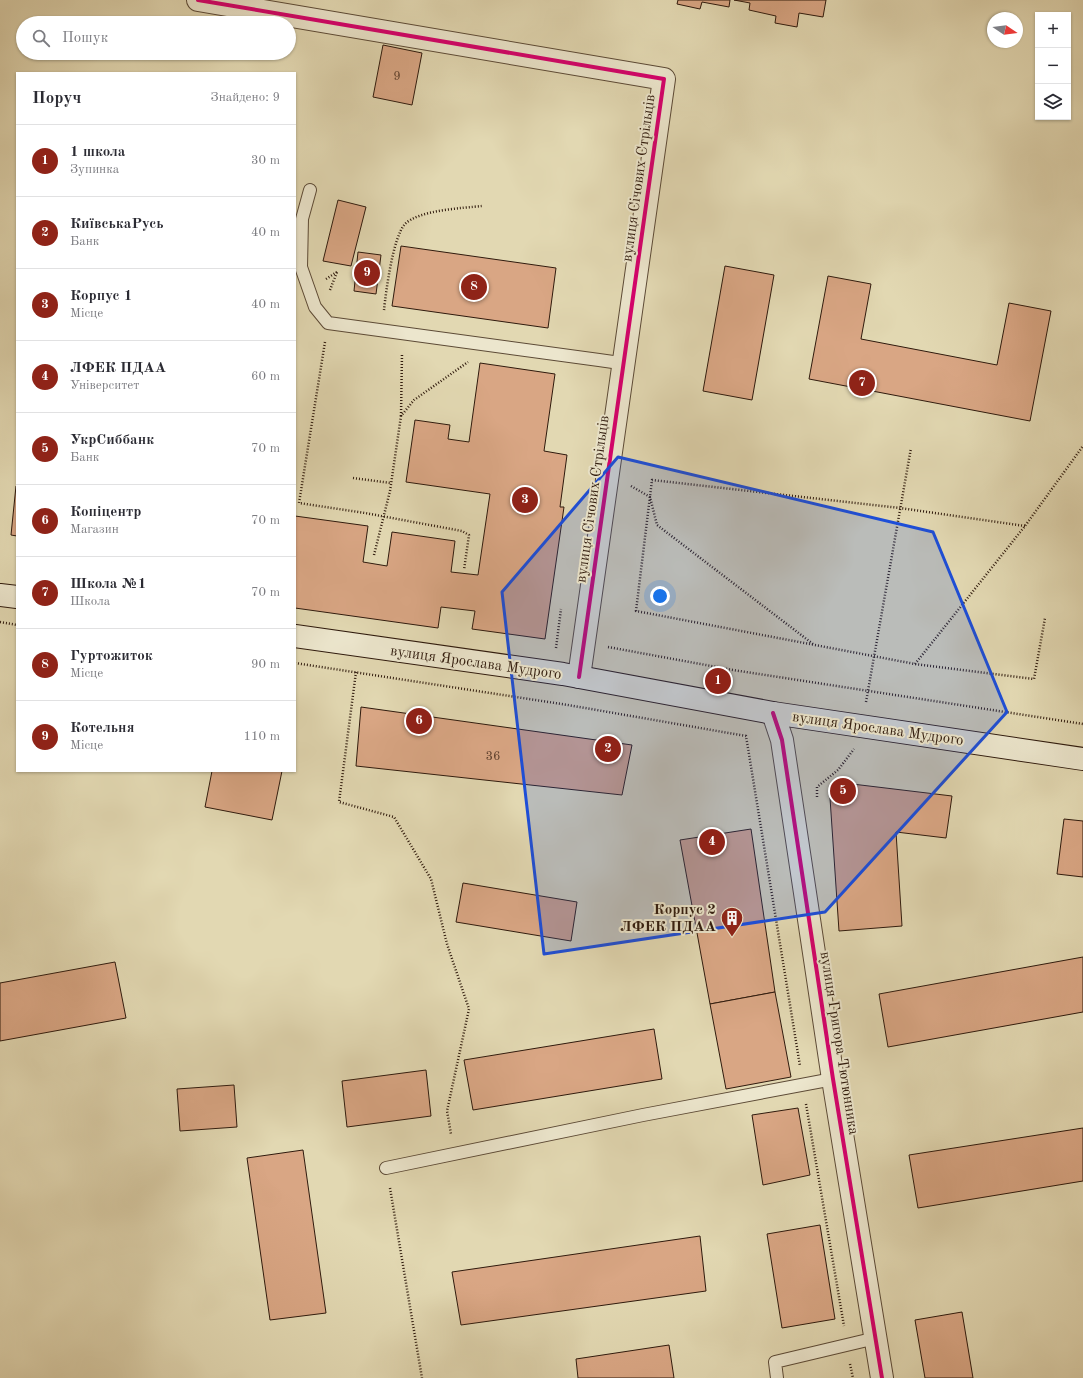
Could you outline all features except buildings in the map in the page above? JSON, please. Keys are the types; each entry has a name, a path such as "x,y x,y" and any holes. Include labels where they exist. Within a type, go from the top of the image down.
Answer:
{"street":[{"name":"вулиця Січових Стрільців","path":"198,0 292,16"},
{"name":"вулиця Січових Стрільців","path":"296,17 664,79 583,642 571,676"},
{"path":"0,595 16,597"},
{"name":"вулиця Ярослава Мудрого","path":"296,636 571,676 773,713 1083,759"},
{"name":"вулиця Григора Тютюнника","path":"773,713 782,740 833,1079 882,1378"}],"lane":[{"path":"310,190 302,219 301,267 315,307 328,323 599,360 624,361"},
{"path":"386,1168 833,1079"},
{"path":"778,1378 775,1362 876,1338"}],"path":[{"path":"382,331 394,244 406,224 425,214 450,209 482,206"},
{"path":"337,272 330,292 328,323 299,503 384,516 462,531 469,535 464,570"},
{"path":"374,555 391,483 401,416 404,334"},
{"path":"401,416 414,400 461,366 474,360"},
{"path":"915,664 1025,526 1083,446"},
{"path":"868,691 911,448"},
{"path":"608,470 650,496 657,526 814,645"},
{"path":"353,478 391,483"},
{"path":"1025,526 900,508 652,480 636,611 915,664 1034,679 1046,618"},
{"path":"0,622 16,625"},
{"path":"568,705 571,676 555,652 583,642 733,670 1083,724"},
{"path":"296,663 568,705 746,736 853,1378"},
{"path":"356,672 339,802 394,817 432,879 447,944 469,1009 447,1111 453,1146 457,1153"},
{"path":"386,1168 422,1378"}],"highlighted area":[{"path":"618,457 933,532 1007,712 825,912 544,954 502,592"}],"cycle path":[{"path":"198,0 292,16"},
{"path":"296,17 664,79 579,677"},
{"path":"773,713 782,740 833,1079 882,1378"}],"place":[{"name":"Котельня","path":"367,273"},
{"name":"Гуртожиток","path":"474,287"},
{"name":"Школа №1","path":"862,383"},
{"name":"Корпус 1","path":"525,500"},
{"name":"1 школа","path":"718,681"},
{"name":"Копіцентр","path":"419,721"},
{"name":"КиївськаРусь","path":"608,749"},
{"name":"УкрСиббанк","path":"843,791"},
{"name":"ЛФЕК ПДАА","path":"712,842"},
{"name":"Корпус 2 ЛФЕК ПДАА","path":"732,938"}]}
